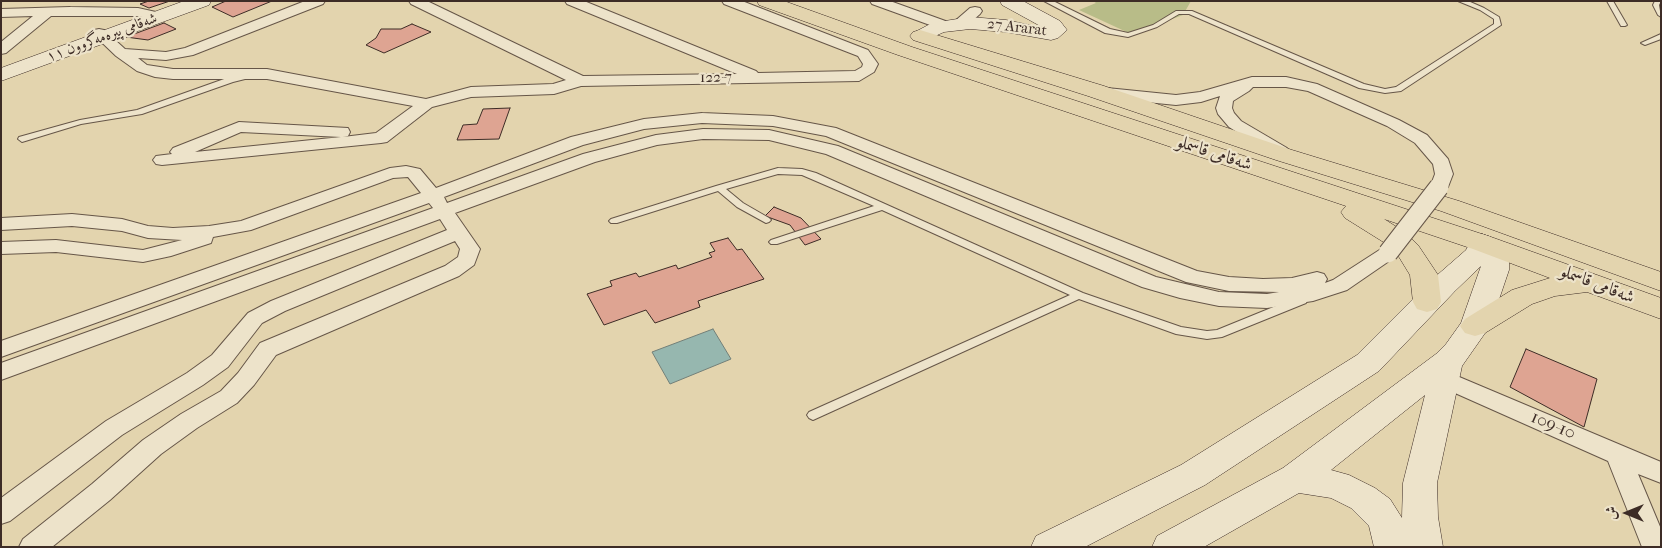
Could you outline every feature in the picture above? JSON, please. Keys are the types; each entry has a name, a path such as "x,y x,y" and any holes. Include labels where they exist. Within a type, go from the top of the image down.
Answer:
{"main road":[{"name":"شەقامی پیرەمەگروون ١١","path":"1,75 188,1"},
{"name":"شەقامی پیرەمەگروون ١١","path":"1,67 202,1"},
{"name":"شەقامی قاسملو","path":"766,1 905,50 1278,164 1440,192 1567,261 1589,283 1661,309"},
{"name":"شەقامی قاسملو","path":"821,1 1096,92 1482,244 1535,245 1567,261"},
{"name":"27 Ararat","path":"922,36 953,25 1006,26 1043,34 1051,34 1056,30 1053,25 1012,2"},
{"path":"1278,164 1403,244 1416,259 1424,275 1427,302"},
{"path":"1049,547 1193,475 1368,363 1427,302 1478,254 1484,236 1440,192"},
{"path":"1423,532 1420,483 1446,371 1474,326 1495,270 1495,258 1482,244"},
{"name":"شەقامی قاسملو","path":"1567,261 1559,264 1564,260 1615,266 1661,282"},
{"path":"1474,326 1522,297 1552,287 1589,283"},
{"path":"1170,547 1296,478 1446,371"},
{"path":"1296,478 1337,486 1357,494 1378,510 1386,521 1392,547"},
{"path":"1378,510 1385,507 1402,508 1423,532"}],"street":[{"path":"121,53 166,56 188,52 318,1"},
{"path":"572,1 760,78"},
{"name":"122-7","path":"425,3 580,81 859,76 869,69 871,64 863,53 729,1"},
{"path":"877,1 953,25 975,11"},
{"path":"1,50 47,12"},
{"path":"1,13 138,12 151,15"},
{"path":"101,35 142,68 155,72 173,74 267,74 426,104"},
{"path":"386,134 239,127 162,160 381,138 426,104 472,92 554,88 580,81"},
{"path":"1,349 398,206 438,202 500,190 616,150 656,140 703,134 769,135 832,150 1149,282 1219,299 1252,302 1280,301 1317,293 1340,285 1383,252 1440,192 1444,174 1442,163 1421,140 1393,122 1312,87 1286,82 1252,82 1201,97 1176,100 1096,92"},
{"path":"1278,164 1231,120 1224,108 1224,102 1230,95 1251,86 1278,85 1305,90 1338,102 1415,143 1426,154 1433,166 1440,192"},
{"path":"1,372 409,223 438,202 489,175 555,149 601,134 644,124 702,118 759,119 812,128 841,136 1147,261 1193,277 1211,281 1263,286 1303,283 1331,274 1383,252"},
{"path":"881,169 891,167 897,159"},
{"path":"1,248 56,246 122,255 143,256 159,253 244,226 393,172 406,171 414,173 438,202 470,249 467,260 436,278 268,349 246,378 229,396 188,421 152,447 94,498 32,547"},
{"path":"489,175 500,190"},
{"path":"928,189 936,181 946,179"},
{"path":"398,206 409,223"},
{"path":"1,224 72,220 122,225 148,232 191,234 244,226"},
{"path":"122,255 148,232"},
{"path":"1,513 108,432 210,369 227,354 254,318 264,312 459,232"},
{"path":"242,335 268,349"},
{"name":"109-10","path":"1446,371 1661,473"},
{"path":"1618,454 1655,547"}],"lane":[{"path":"1047,1 1108,31 1128,35 1155,26 1178,12 1190,12 1362,86 1385,90 1398,89 1497,25 1497,18 1482,9 1461,1"},
{"path":"1178,12 1179,1"},
{"path":"1610,1 1623,25"},
{"path":"1658,1 1656,5 1661,15"},
{"path":"1645,43 1661,36"},
{"path":"22,140 80,122 139,112 230,80 267,74"},
{"path":"614,221 764,174 778,171 796,171 813,175 1078,295 1180,331 1207,335 1228,331 1317,293"},
{"path":"720,188 740,205 766,220"},
{"path":"774,242 883,206"},
{"path":"813,415 1078,295"}],"green space":[{"path":"1093,1 1191,1 1183,15 1131,34 1079,10 1096,3"}],"water":[{"path":"713,329 731,359 670,384 652,352"}],"building":[{"path":"149,1 170,1 149,8 140,4"},
{"path":"226,1 272,1 233,17 212,7"},
{"path":"164,23 176,29 148,40 126,37"},
{"path":"412,24 431,32 384,53 366,45 376,38 381,29 401,29"},
{"path":"510,108 499,139 457,140 463,125 477,124 483,109"},
{"path":"774,207 801,218 821,239 805,245 790,225 765,216"},
{"path":"728,238 737,250 742,249 764,279 698,301 700,307 655,323 646,310 604,325 587,294 612,286 610,281 636,273 639,277 676,265 678,269 712,257 709,253 715,251 710,243"},
{"path":"1526,349 1597,379 1584,427 1510,387"}]}
